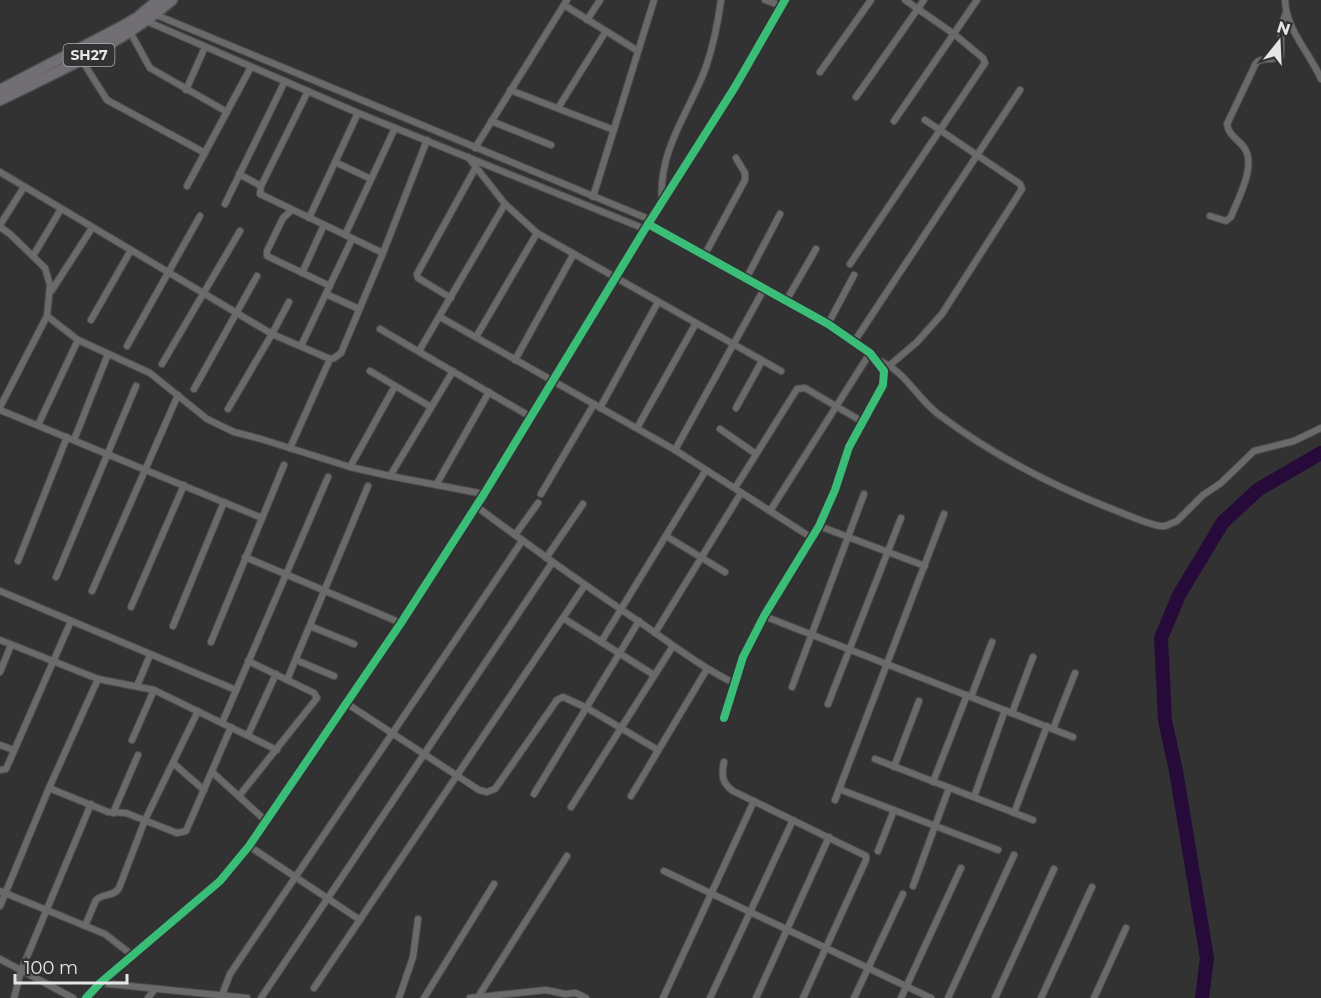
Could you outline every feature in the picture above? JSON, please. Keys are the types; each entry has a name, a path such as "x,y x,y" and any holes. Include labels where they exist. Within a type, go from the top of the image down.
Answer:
{"main road":[{"name":"SH27","path":"146,16 158,0"},
{"name":"SH27","path":"0,100 81,59 172,0"},
{"name":"SH27","path":"0,90 128,28"}],"street":[{"path":"587,20 600,0"},
{"path":"593,197 654,0"},
{"path":"663,201 661,182 664,166 677,129 705,68 721,0"},
{"path":"86,998 132,955 220,881 249,846 401,622 484,494 648,224 735,87 783,3 765,0"},
{"path":"820,72 871,0"},
{"path":"850,264 985,63 983,58 954,34 905,0"},
{"path":"856,97 924,0"},
{"path":"894,121 977,0"},
{"path":"1285,0 1286,13 1321,80"},
{"path":"475,148 565,3 587,20 638,51"},
{"path":"1210,216 1226,221 1231,217 1250,162 1247,151 1228,130 1227,124 1257,61 1277,59 1281,56 1282,22 1286,13"},
{"path":"146,16 206,47 395,128 648,224"},
{"path":"146,16 593,197 648,224 828,324 870,353 876,360 884,371 884,380 849,447 835,490 819,526 764,616 743,657 724,718"},
{"path":"128,28 150,68 227,112"},
{"path":"558,108 606,31"},
{"path":"186,90 206,47"},
{"path":"81,59 107,100 205,153"},
{"path":"187,186 251,67"},
{"path":"225,204 285,81"},
{"path":"510,90 614,130"},
{"path":"854,342 1020,90"},
{"path":"308,91 261,186 262,196 383,253"},
{"path":"309,218 358,112"},
{"path":"890,365 917,342 942,314 1021,192 1020,184 925,120"},
{"path":"491,121 551,145"},
{"path":"345,235 395,128"},
{"path":"290,447 330,359 341,353 427,140"},
{"path":"468,156 506,204 537,233 782,371"},
{"path":"704,256 745,180 745,173 736,158"},
{"path":"335,162 371,179"},
{"path":"451,298 418,278 417,274 476,167"},
{"path":"0,172 272,334 330,359"},
{"path":"239,174 261,186"},
{"path":"24,187 0,226 45,268 50,293 46,316 0,408 262,518"},
{"path":"419,351 506,204"},
{"path":"33,256 61,209"},
{"path":"292,210 283,218 266,254 269,258 330,286"},
{"path":"746,279 780,214"},
{"path":"127,346 200,216"},
{"path":"302,273 324,225"},
{"path":"50,293 92,228"},
{"path":"162,364 240,231"},
{"path":"476,337 537,233"},
{"path":"301,346 352,238"},
{"path":"786,301 816,249"},
{"path":"91,320 131,250"},
{"path":"515,360 573,255"},
{"path":"828,324 854,275"},
{"path":"194,389 257,276"},
{"path":"675,450 764,289"},
{"path":"326,294 359,309"},
{"path":"228,409 288,302"},
{"path":"541,494 597,406 658,302"},
{"path":"46,316 78,340 150,373 207,420 219,426 350,467 484,494"},
{"path":"440,317 675,450 812,538"},
{"path":"637,428 696,323"},
{"path":"380,329 531,417"},
{"path":"38,425 78,340"},
{"path":"770,511 870,353"},
{"path":"74,440 108,354"},
{"path":"876,360 898,371 927,405 1005,458 1093,501 1160,526 1177,521 1254,451 1294,441 1321,428"},
{"path":"736,408 762,361"},
{"path":"370,371 431,407"},
{"path":"390,476 453,371"},
{"path":"56,577 136,386"},
{"path":"350,467 395,386"},
{"path":"655,633 701,557 756,454 797,389 805,388 863,422"},
{"path":"436,485 489,392"},
{"path":"92,591 178,396"},
{"path":"720,429 756,454"},
{"path":"18,561 67,437"},
{"path":"211,642 284,465"},
{"path":"601,642 706,470"},
{"path":"222,723 328,477"},
{"path":"131,608 184,485"},
{"path":"287,680 368,486"},
{"path":"792,687 864,494"},
{"path":"173,626 224,501"},
{"path":"515,535 538,504"},
{"path":"261,998 425,754 549,560 582,504"},
{"path":"476,506 522,541 673,646 707,669 734,683"},
{"path":"835,800 944,514"},
{"path":"828,704 901,518"},
{"path":"819,526 925,566"},
{"path":"666,536 725,572"},
{"path":"222,995 227,979 522,541"},
{"path":"245,557 401,622"},
{"path":"314,987 585,585"},
{"path":"0,591 236,690"},
{"path":"764,616 1073,736"},
{"path":"563,618 654,675"},
{"path":"0,770 6,769 71,621"},
{"path":"534,794 639,621"},
{"path":"310,626 354,644"},
{"path":"0,640 98,679 154,690 277,750"},
{"path":"933,782 992,642"},
{"path":"0,672 11,645"},
{"path":"571,807 673,646"},
{"path":"137,686 150,655"},
{"path":"974,797 1033,657"},
{"path":"296,660 334,676"},
{"path":"239,796 317,698 315,693 249,661"},
{"path":"631,796 707,669"},
{"path":"1014,813 1075,673"},
{"path":"248,735 276,674"},
{"path":"0,906 2,892 98,679"},
{"path":"132,740 154,690"},
{"path":"346,703 479,790 491,792 557,700 562,697 567,697 587,708 658,750"},
{"path":"894,767 919,701"},
{"path":"85,926 96,900 117,891 145,819 198,711"},
{"path":"49,788 112,813 122,812 182,833 186,831 231,727"},
{"path":"0,745 14,750"},
{"path":"112,813 138,755"},
{"path":"875,759 1033,819"},
{"path":"724,762 722,776 733,791 865,854 866,858 803,998"},
{"path":"172,763 204,790"},
{"path":"213,772 266,821"},
{"path":"913,886 949,788"},
{"path":"839,789 998,850"},
{"path":"663,998 754,801"},
{"path":"14,998 21,971 91,804"},
{"path":"878,851 894,810"},
{"path":"710,998 793,820"},
{"path":"756,998 830,837"},
{"path":"249,846 360,920"},
{"path":"948,998 1014,855"},
{"path":"478,997 567,856"},
{"path":"901,998 962,868"},
{"path":"995,998 1054,869"},
{"path":"664,871 931,998"},
{"path":"424,998 494,884"},
{"path":"1041,998 1092,887"},
{"path":"2,892 109,936 132,955"},
{"path":"854,998 903,894"},
{"path":"399,998 413,957 418,919"},
{"path":"1094,998 1126,928"},
{"path":"0,959 73,998"},
{"path":"100,983 244,998"},
{"path":"148,998 154,989"},
{"path":"470,998 546,990 565,995 576,993 586,998"}],"waterway":[{"path":"1202,998 1207,958 1176,771 1165,720 1161,638 1179,595 1223,522 1259,489 1321,453"}],"cycle path":[{"path":"86,998 100,983 220,881 249,846 401,623 484,494 645,229 735,87 785,0"},
{"path":"648,224 828,324 870,353 884,371 883,385 849,447 835,490 819,526 764,616 743,657 724,718"}]}
